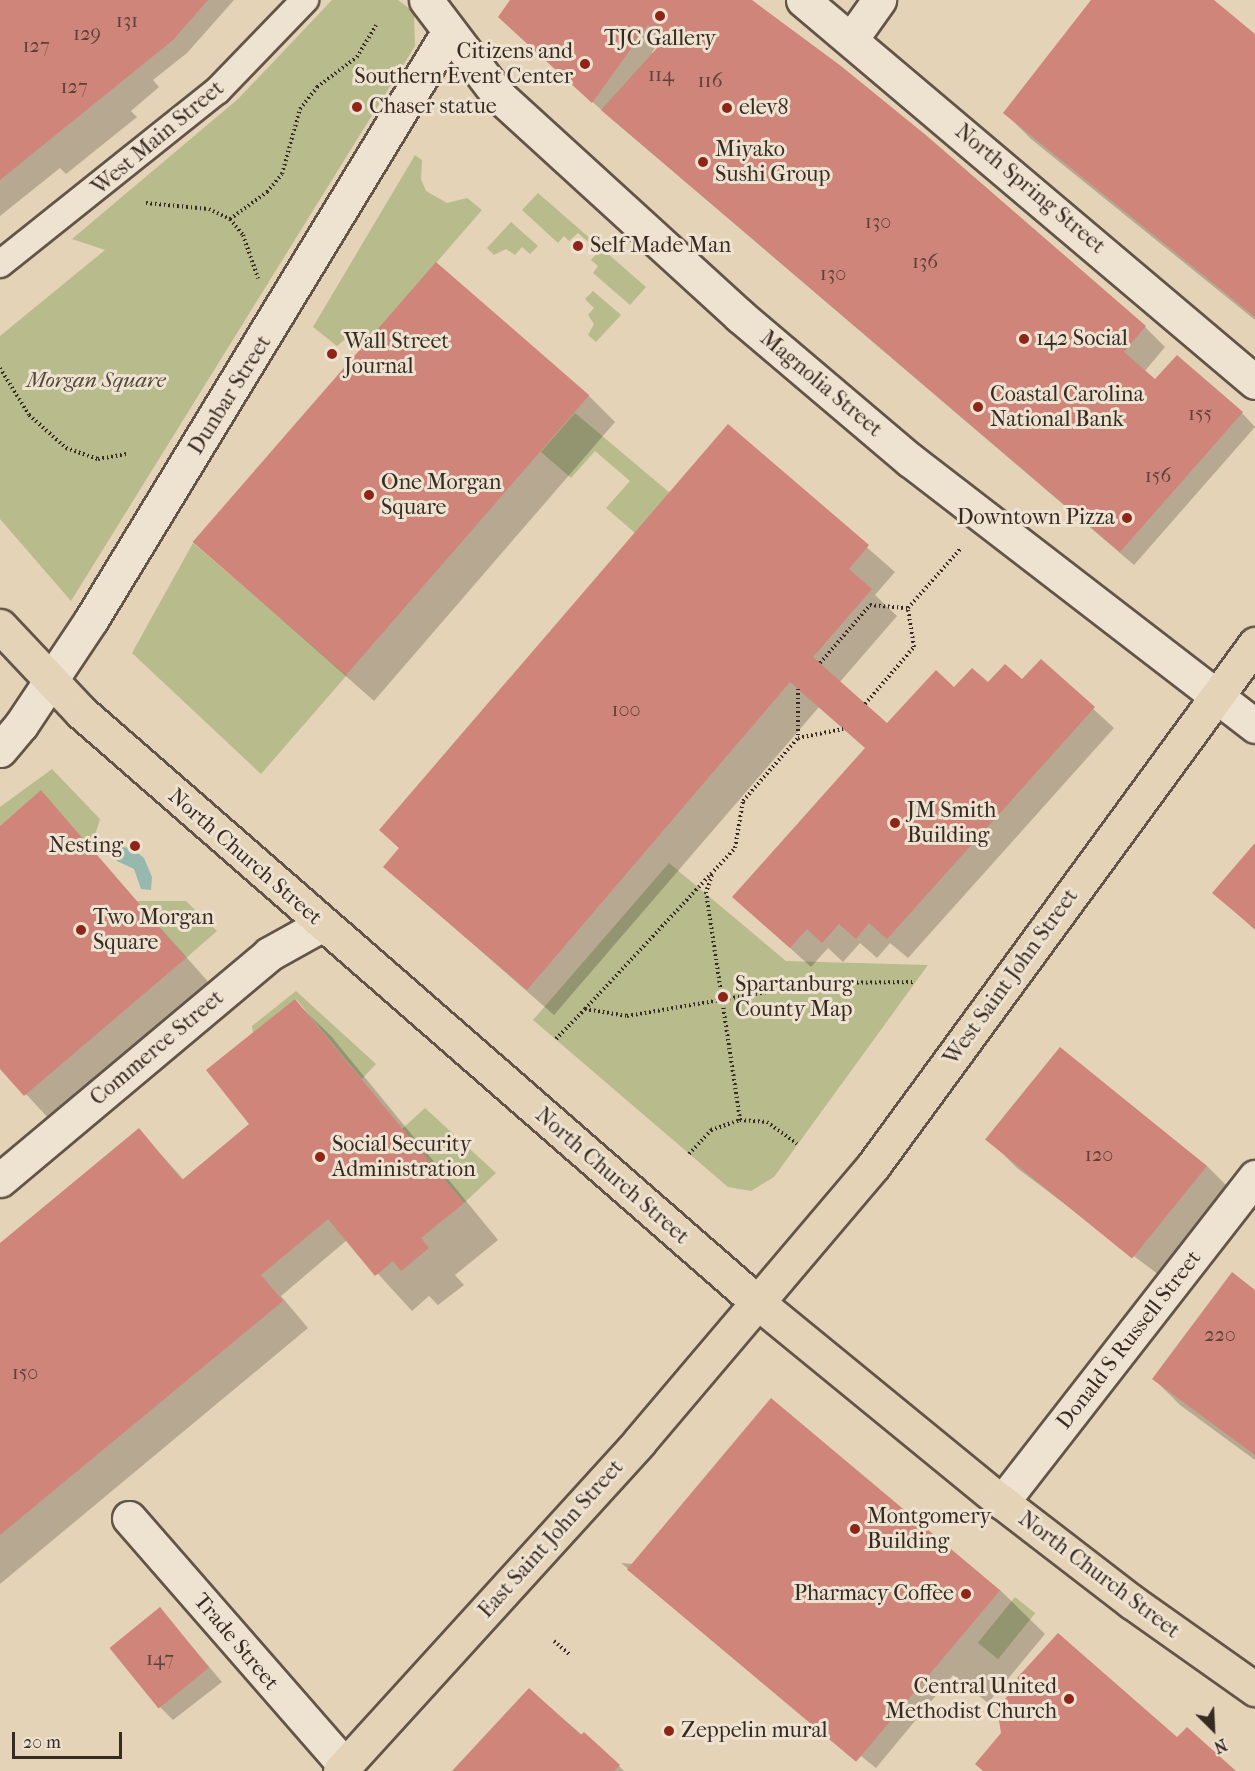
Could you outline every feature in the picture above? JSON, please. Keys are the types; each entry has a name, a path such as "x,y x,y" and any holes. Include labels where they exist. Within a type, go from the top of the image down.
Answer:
{"main road":[{"name":"North Church Street","path":"0,626 51,681 321,925 756,1301 1002,1502 1132,1602 1255,1689"},
{"name":"West Saint John Street","path":"756,1301 873,1166 1255,644"},
{"name":"East Saint John Street","path":"342,1768 639,1442 756,1301"}],"street":[{"name":"West Main Street","path":"0,264 217,91 305,0"},
{"name":"Magnolia Street","path":"426,0 498,95 740,316 910,460 1255,726"},
{"name":"North Spring Street","path":"803,0 852,38 1255,382"},
{"path":"852,38 879,0"},
{"name":"Dunbar Street","path":"0,750 51,681 256,354 449,31"},
{"name":"Commerce Street","path":"0,1180 269,954 321,925"},
{"name":"Donald S Russell Street","path":"1002,1502 1255,1177"},
{"name":"Trade Street","path":"129,1518 342,1768"}],"path":[{"path":"230,219 267,192 282,174 300,109 317,87 357,57 376,25"},
{"path":"146,203 209,209 230,219 255,262 259,284"},
{"path":"0,368 29,415 57,442 98,459 127,454"},
{"path":"908,608 962,547"},
{"path":"820,663 870,605 908,608"},
{"path":"865,704 914,647 908,608"},
{"path":"798,689 798,738"},
{"path":"555,1039 735,848 743,801 798,738 843,729"},
{"path":"712,874 706,892 740,1120"},
{"path":"585,1009 627,1016 723,997 821,983 915,982"},
{"path":"689,1154 711,1130 740,1120 767,1122 797,1144"},
{"path":"554,1641 570,1655"}],"green space":[{"name":"Morgan Square","path":"332,0 398,0 414,12 415,46 71,601 0,519 0,336 105,250 72,239 238,99"},
{"path":"415,155 422,160 421,179 426,191 447,203 467,198 482,210 362,348 349,336 337,346 313,327"},
{"path":"538,193 646,287 630,305 593,273 598,266 591,260 599,251 578,233 569,241 564,236 558,243 522,210"},
{"path":"511,222 538,246 530,254 522,247 515,255 506,249 494,255 487,248"},
{"path":"593,291 621,315 596,342 588,335 594,324 588,315 594,308 585,299"},
{"path":"575,413 670,493 635,533 606,508 630,481 595,451 571,478 541,452"},
{"path":"193,543 347,675 261,774 132,653"},
{"path":"52,769 100,819 91,848 41,791 0,826 0,807"},
{"path":"669,863 786,961 928,965 774,1177 751,1191 728,1187 533,1020"},
{"path":"137,901 186,901 217,931 186,958"},
{"path":"296,991 376,1064 362,1079 296,999 253,1033 252,1026"},
{"path":"425,1108 496,1173 464,1203 402,1129"},
{"path":"1015,1597 1035,1613 998,1659 978,1643"}],"water":[{"path":"112,846 132,848 144,858 152,877 151,890 141,889 134,869 117,861 110,853"}],"building":[{"path":"0,0 208,0 173,40 0,180"},
{"path":"510,0 752,0 841,66 927,136 1146,326 1124,352 1155,379 1177,355 1243,412 1120,552 601,110 666,38 648,25 592,103 498,17"},
{"path":"1091,0 1214,0 1255,34 1255,317 1003,113"},
{"name":"One Morgan Square","path":"436,262 589,395 346,675 193,542"},
{"path":"728,424 869,545 849,569 872,589 813,657 887,723 936,670 954,687 972,668 988,682 1005,664 1022,679 1041,659 1095,707 887,939 869,923 856,939 839,924 822,943 807,929 790,948 732,897 865,748 790,682 527,990 383,867 399,848 379,830"},
{"name":"Two Morgan Square","path":"41,790 186,958 24,1096 0,1069 0,826"},
{"path":"1255,843 1255,929 1212,893"},
{"path":"295,999 464,1203 421,1238 429,1248 401,1271 393,1261 375,1276 328,1219 261,1275 283,1301 0,1535 0,1243 139,1128 182,1180 249,1124 206,1070"},
{"path":"1060,1047 1207,1166 1132,1258 985,1139"},
{"path":"1232,1272 1255,1290 1255,1455 1152,1379"},
{"path":"771,1398 1000,1590 856,1762 627,1570"},
{"path":"160,1607 209,1668 159,1709 109,1648"},
{"name":"Central United Methodist Church","path":"1058,1633 1177,1737 1187,1727 1236,1771 983,1771 975,1764 1001,1733 997,1708 1012,1691 1030,1690 1017,1678"},
{"path":"529,1688 581,1735 584,1732 620,1765 614,1771 452,1771"}],"place":[{"name":"TJC Gallery","path":"660,16"},
{"name":"Citizens and Southern Event Center","path":"585,64"},
{"name":"Chaser statue","path":"357,107"},
{"name":"elev8","path":"727,108"},
{"name":"Miyako Sushi Group","path":"703,162"},
{"name":"Self Made Man","path":"578,246"},
{"name":"142 Social","path":"1024,339"},
{"name":"Wall Street Journal","path":"332,354"},
{"name":"Coastal Carolina National Bank","path":"978,407"},
{"name":"One Morgan Square","path":"369,495"},
{"name":"Downtown Pizza","path":"1127,518"},
{"name":"JM Smith Building","path":"895,823"},
{"name":"Nesting","path":"135,846"},
{"name":"Two Morgan Square","path":"81,930"},
{"name":"Spartanburg County Map","path":"723,997"},
{"name":"Social Security Administration","path":"320,1157"},
{"name":"Montgomery Building","path":"855,1529"},
{"name":"Pharmacy Coffee","path":"966,1594"},
{"name":"Central United Methodist Church","path":"1069,1699"},
{"name":"Zeppelin mural","path":"669,1731"}]}
